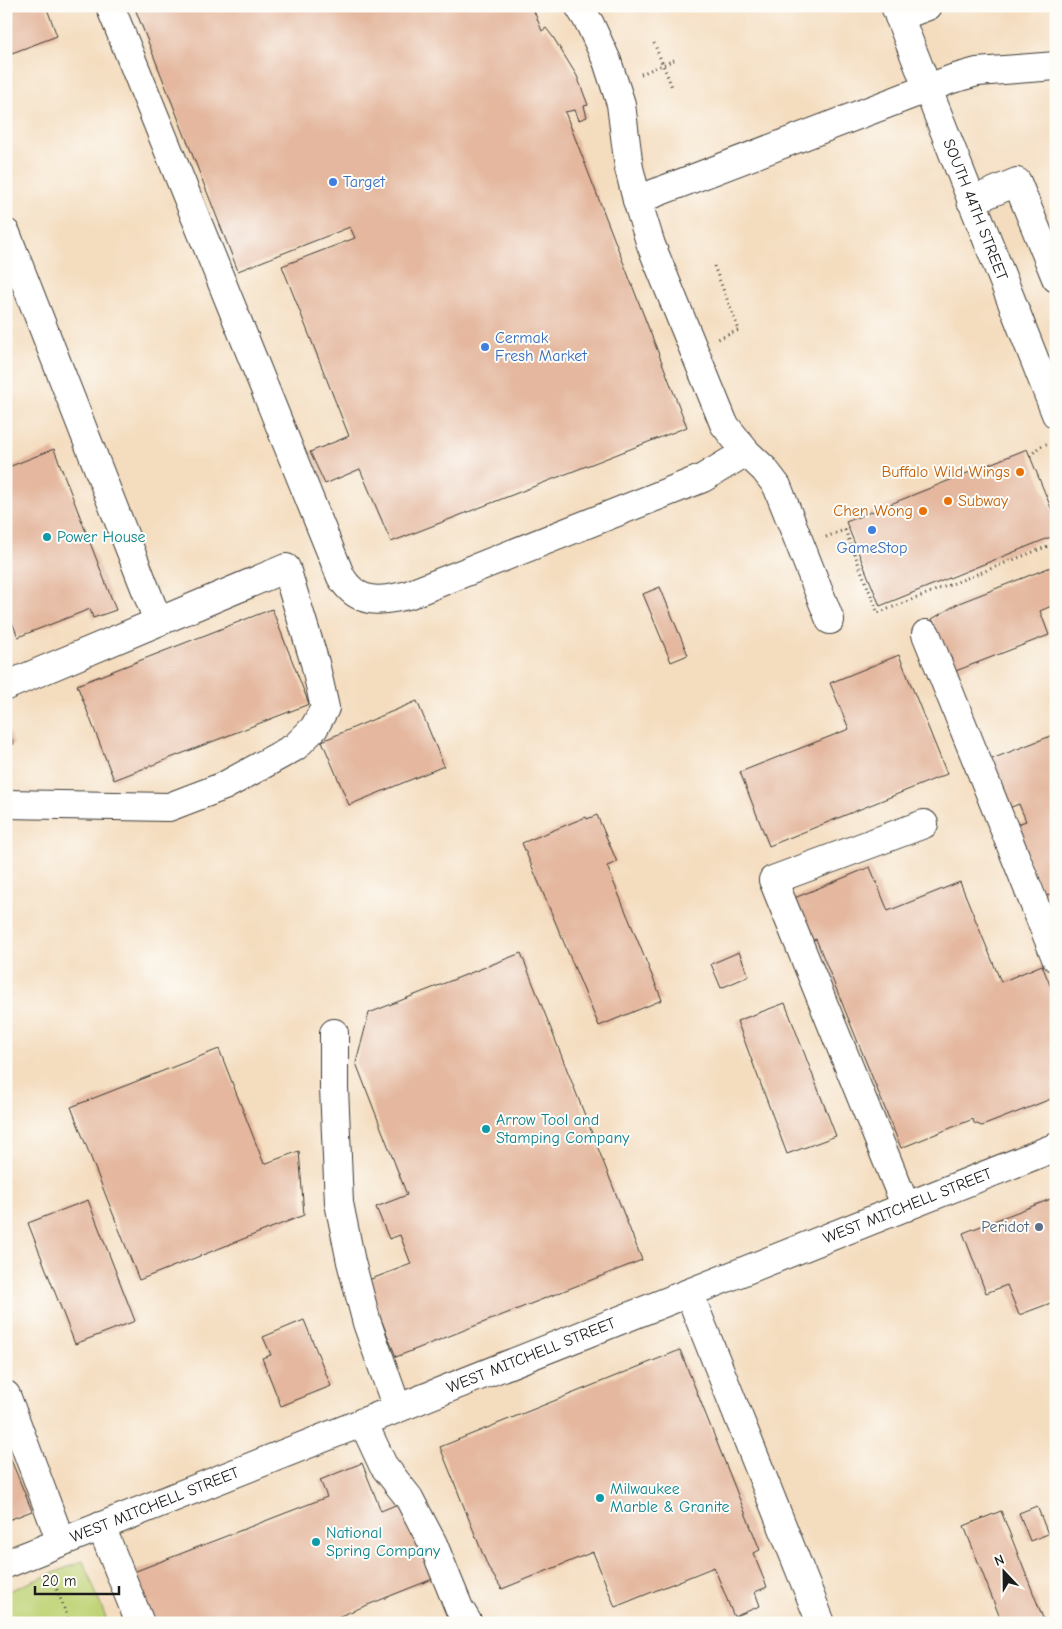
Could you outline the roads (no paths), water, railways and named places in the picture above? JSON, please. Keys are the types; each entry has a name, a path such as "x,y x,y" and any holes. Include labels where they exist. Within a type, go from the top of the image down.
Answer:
{"street":[{"path":"110,6 341,577 348,588 358,596 374,600 408,595 703,478 746,452"},
{"path":"579,6 590,24 607,61 621,104 629,168 651,244 724,424 777,486 830,620"},
{"path":"897,12 928,6"},
{"name":"SOUTH 44TH STREET","path":"897,12 1056,414"},
{"path":"637,200 952,78 977,72 1056,66"},
{"path":"972,201 1017,182 1056,278"},
{"path":"6,233 158,621"},
{"path":"6,686 286,568 315,663 325,708 314,728 294,747 224,786 170,807 6,804"},
{"path":"926,634 1056,958"},
{"path":"906,1207 773,880 924,824"},
{"path":"334,1033 334,1088 339,1203 351,1262 367,1324 397,1408"},
{"name":"WEST MITCHELL STREET","path":"6,1564 1056,1147"},
{"path":"688,1293 821,1623"},
{"path":"6,1395 61,1542"},
{"path":"363,1422 383,1465 409,1498 433,1544 459,1608 468,1623"},
{"path":"101,1526 140,1623"}],"place":[{"name":"Target","path":"333,182"},
{"name":"Cermak Fresh Market","path":"485,347"},
{"name":"Buffalo Wild Wings","path":"1020,472"},
{"name":"Subway","path":"948,501"},
{"name":"Chen Wong","path":"923,511"},
{"name":"GameStop","path":"872,530"},
{"name":"Power House","path":"47,537"},
{"name":"Arrow Tool and Stamping Company","path":"486,1129"},
{"name":"Peridot","path":"1039,1227"},
{"name":"Milwaukee Marble & Granite","path":"600,1498"},
{"name":"National Spring Company","path":"316,1542"}]}
